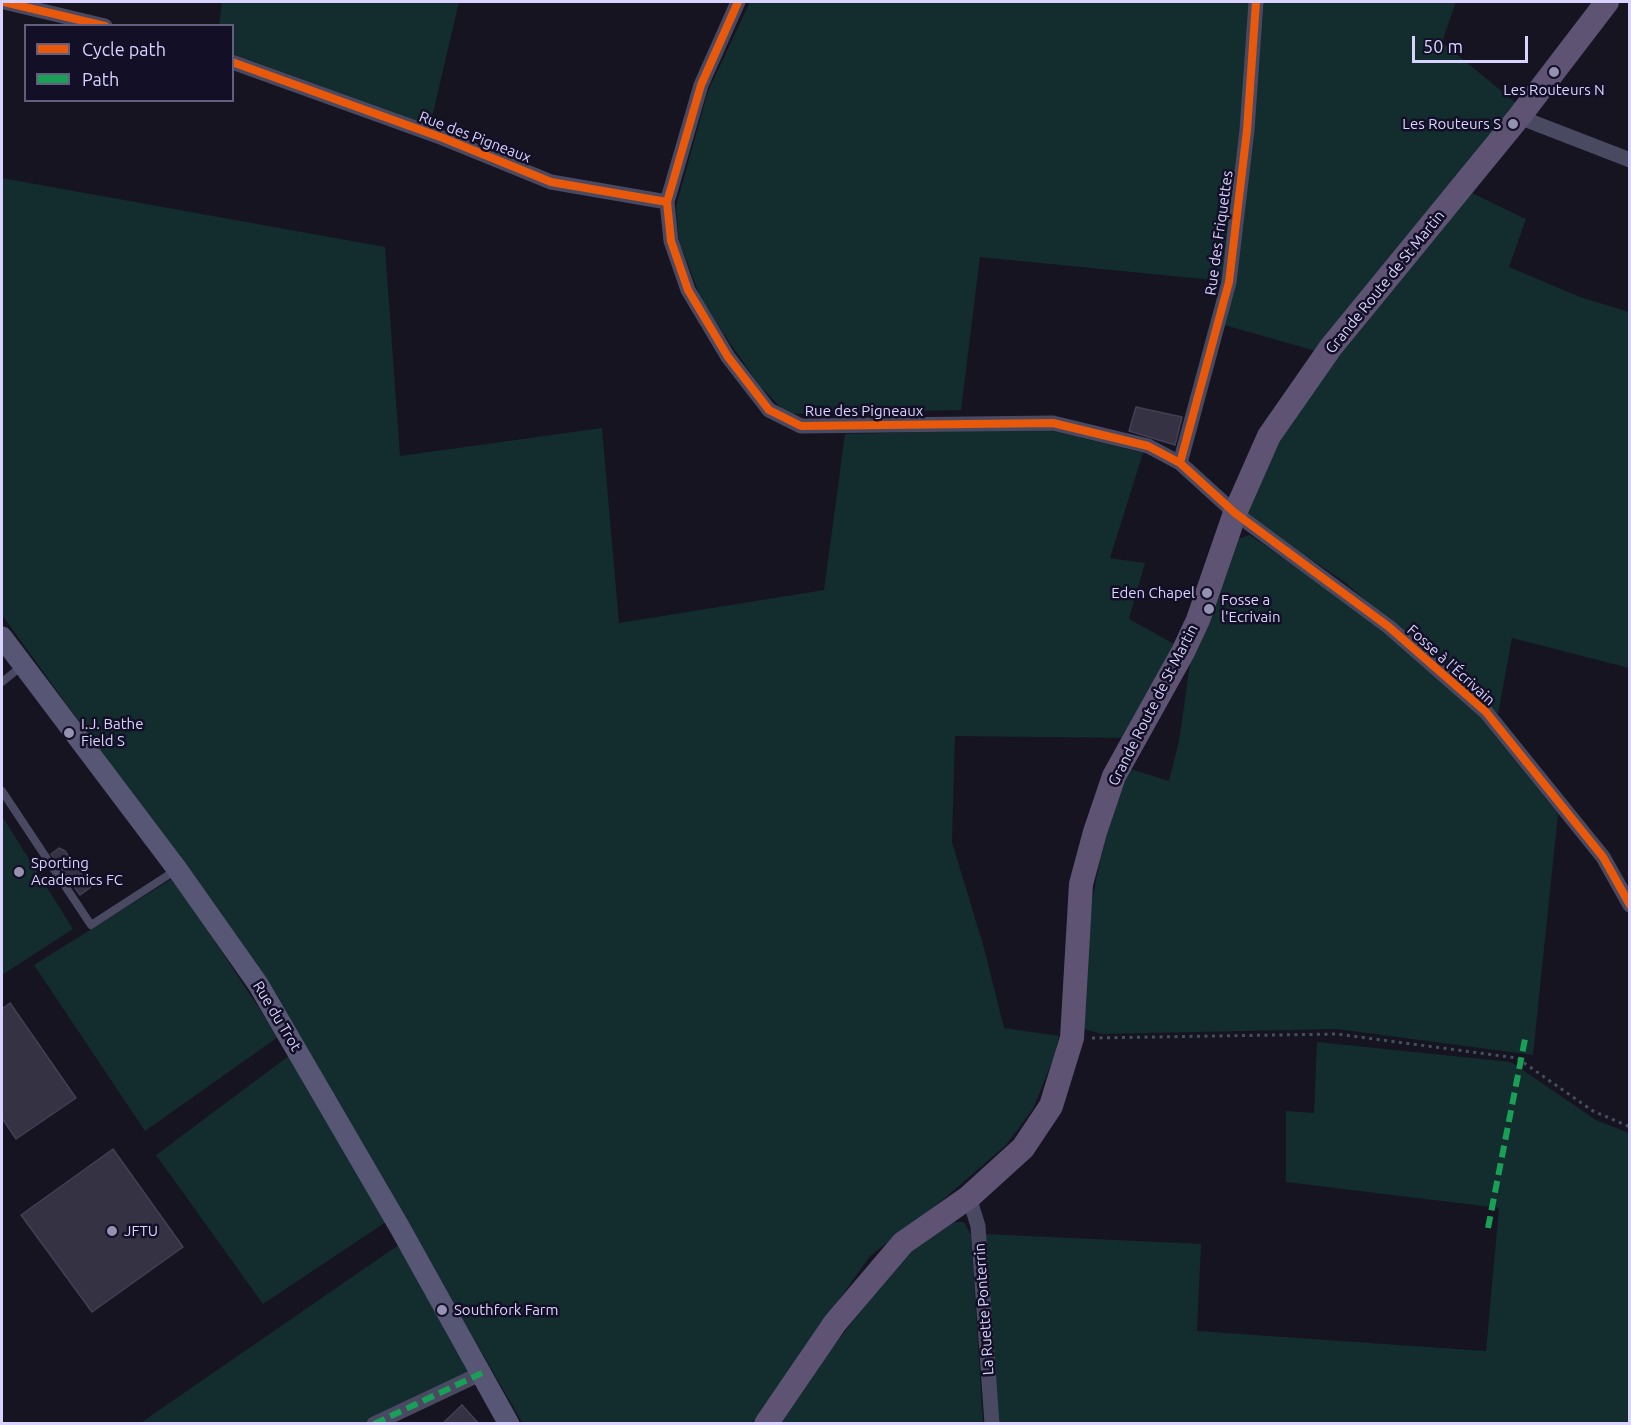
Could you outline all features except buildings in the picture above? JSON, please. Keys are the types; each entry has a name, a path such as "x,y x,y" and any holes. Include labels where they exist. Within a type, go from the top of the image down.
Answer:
{"main road":[{"name":"Grande Route de St Martin","path":"766,1424 835,1323 903,1243 969,1197 1023,1148 1051,1106 1063,1074 1072,1038 1081,884 1095,832 1114,776 1183,652 1198,620 1235,513 1269,436 1331,346 1519,117 1607,2"},
{"name":"Rue du Trot","path":"2,637 177,869 258,984 482,1373 509,1424"}],"street":[{"path":"4,2 97,24"},
{"path":"667,202 701,86 738,2"},
{"name":"Rue des Friquettes","path":"1180,463 1229,282 1247,130 1256,2"},
{"name":"Rue des Pigneaux","path":"234,63 443,138 551,182 667,202 670,241 688,290 728,357 769,410 801,426 1053,423 1148,446 1180,463 1235,513"},
{"path":"1519,117 1629,160"},
{"name":"Fosse à l'Écrivain","path":"1235,513 1389,627 1486,712 1603,857 1629,905"},
{"name":"La Ruette Ponterrin","path":"969,1197 978,1226 992,1424"},
{"path":"374,1424 482,1373"}],"lane":[{"path":"2,682 22,666"},
{"path":"2,790 91,926 177,869"}],"path":[{"path":"1072,1038 1337,1034 1517,1058 1593,1111 1629,1127"}],"green space":[{"path":"222,2 459,2 430,126 234,54 234,24 219,24"},
{"path":"750,2 1251,2 1235,191 1223,281 980,257 961,410 787,414 759,385 703,304 679,241 676,206 708,91"},
{"path":"1263,2 1456,2 1442,42 1517,104 1316,351 1224,325"},
{"path":"2,178 385,247 400,456 602,428 619,623 824,590 845,434 1046,429 1143,453 1110,558 1145,563 1129,619 1174,644 1125,738 955,736 952,842 984,948 1004,1028 1059,1036 1054,1057 1033,1109 1006,1145 945,1198 870,1256 752,1423 523,1424 270,985 2,615"},
{"path":"1470,192 1526,219 1509,267 1580,297 1629,312 1629,668 1512,638 1498,714 1343,581 1245,515 1293,414"},
{"path":"1250,535 1363,614 1480,716 1558,814 1533,1055 1337,1029 1102,1034 1084,1029 1088,924 1106,827 1127,768 1169,781 1179,741 1190,664 1237,539"},
{"name":"Sporting Academics FC","path":"2,816 73,929 2,975"},
{"path":"173,878 278,1037 145,1131 34,965"},
{"path":"1317,1042 1511,1062 1596,1120 1629,1133 1629,1423 999,1423 986,1234 1201,1244 1197,1331 1486,1351 1499,1208 1286,1182 1286,1111 1314,1113"},
{"path":"290,1055 386,1222 263,1304 156,1155"},
{"path":"950,1222 964,1222 971,1235 983,1423 782,1424 775,1419 910,1250"},
{"path":"400,1244 469,1371 459,1379 366,1423 139,1424"}],"marked path":[{"path":"1488,1228 1526,1034"},
{"path":"374,1424 482,1373"}],"cycle path":[{"path":"4,2 97,24"},
{"path":"667,202 701,85 738,2"},
{"path":"1180,463 1229,282 1247,130 1256,2"},
{"path":"234,63 443,138 551,182 667,202 671,241 688,290 728,357 769,410 801,426 1053,423 1148,446 1180,463 1235,513 1389,627 1486,712 1603,857 1630,905"}],"place":[{"name":"Les Routeurs N","path":"1554,72"},
{"name":"Les Routeurs S","path":"1513,124"},
{"name":"Eden Chapel","path":"1207,593"},
{"name":"Fosse a l'Ecrivain","path":"1209,609"},
{"name":"I.J. Bathe Field S","path":"69,733"},
{"name":"Sporting Academics FC","path":"19,872"},
{"name":"JFTU","path":"112,1231"},
{"name":"Southfork Farm","path":"442,1310"}]}
